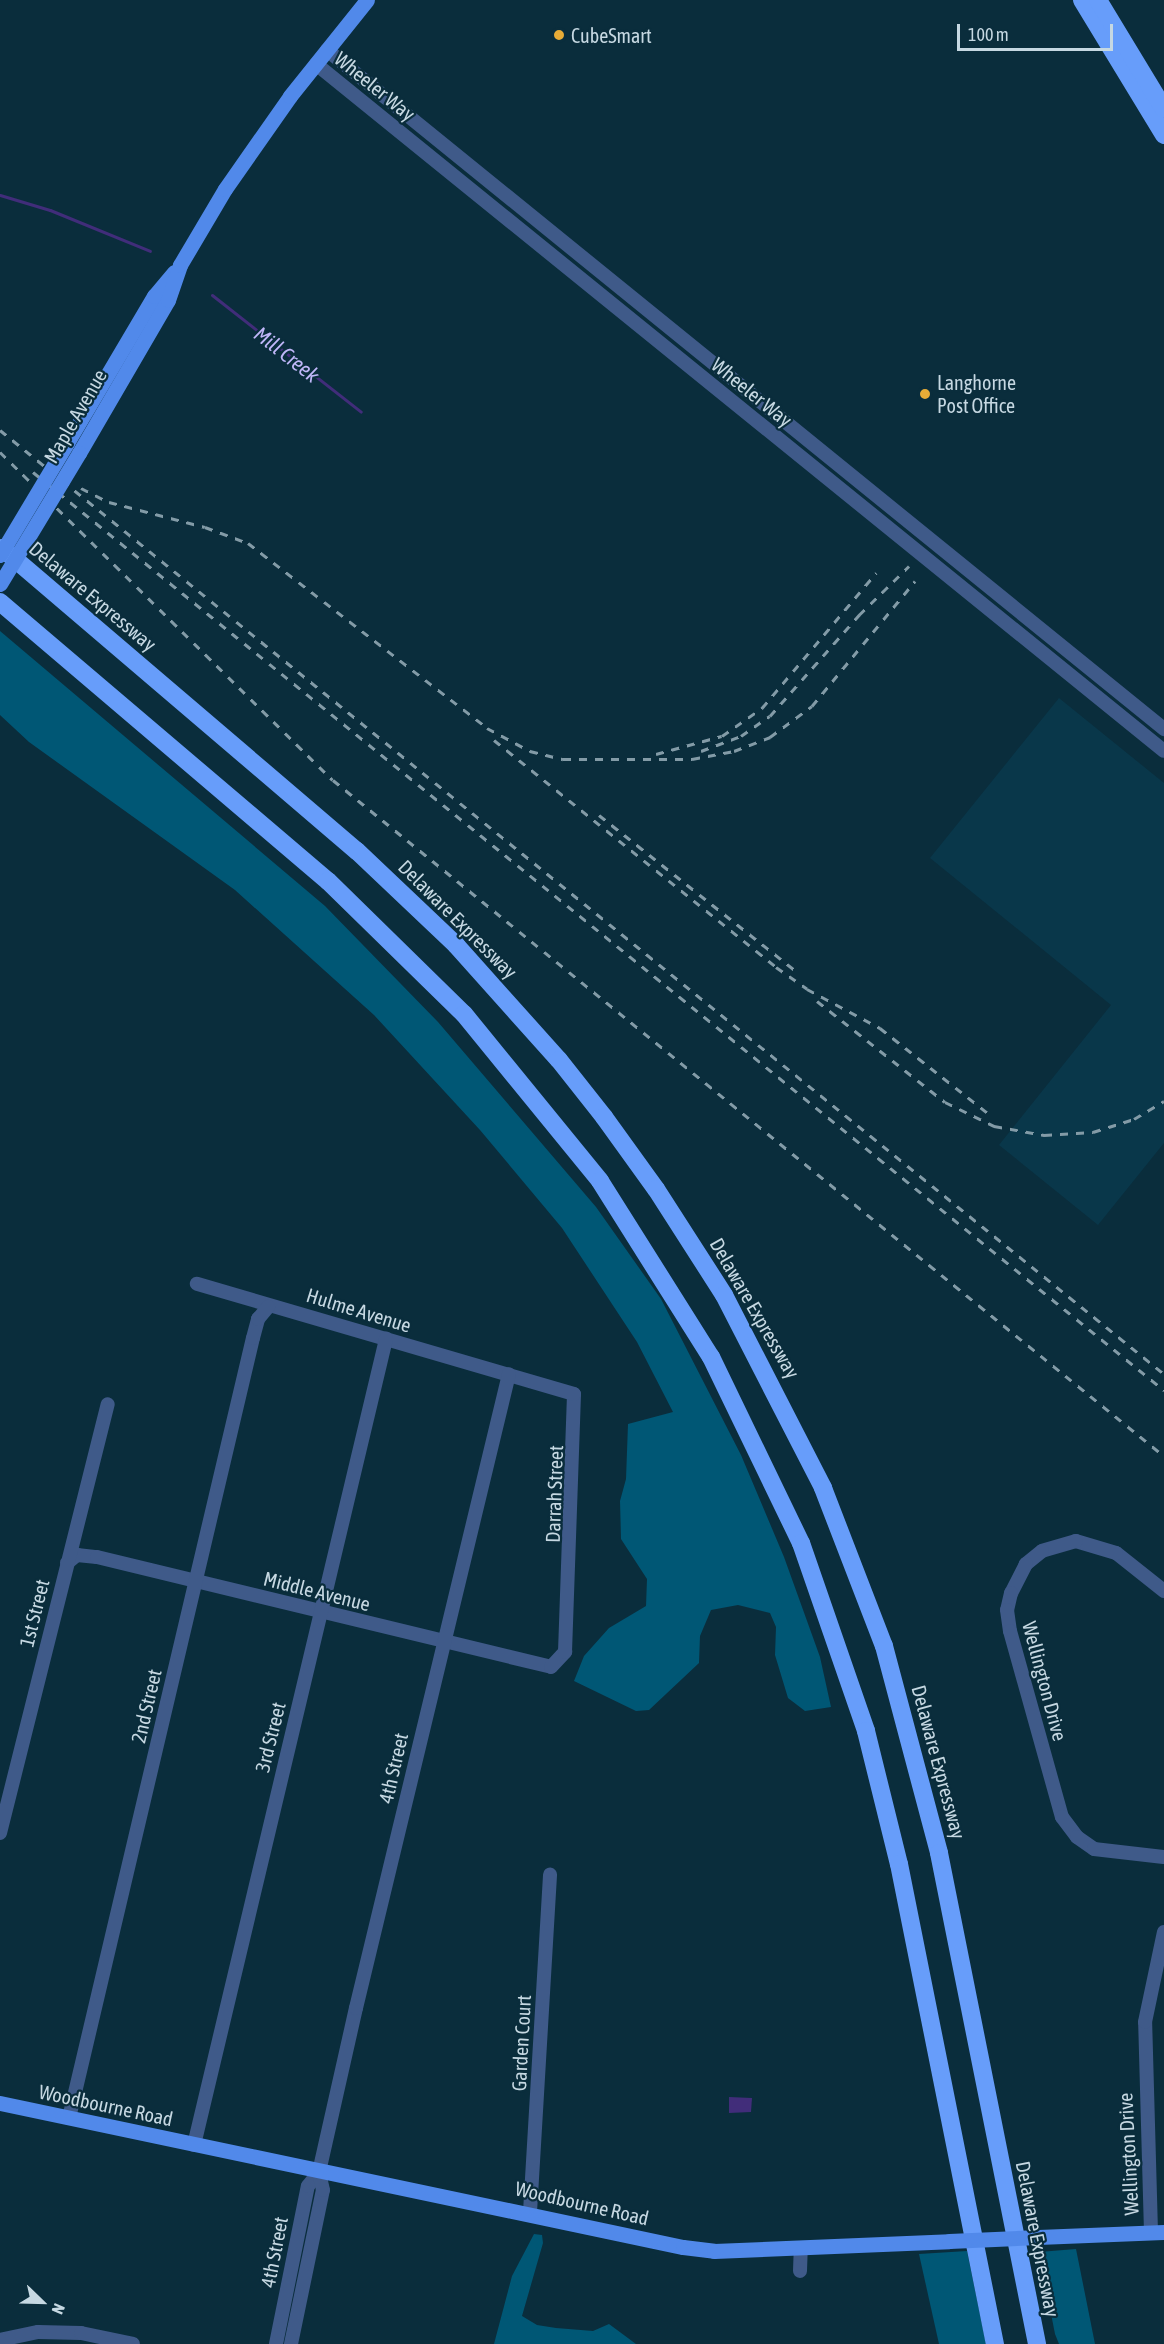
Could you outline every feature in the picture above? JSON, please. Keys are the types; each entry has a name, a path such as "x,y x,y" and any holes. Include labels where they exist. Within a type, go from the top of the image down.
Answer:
{"highway":[{"path":"1086,1 1164,109"},
{"path":"1086,1 1164,135"},
{"name":"Delaware Expressway","path":"0,547 357,851 456,945 559,1060 604,1117 656,1189 724,1295 823,1488 871,1607 907,1723 939,1853 1036,2344"},
{"path":"0,602 328,881 464,1014 600,1181 711,1357 801,1543 866,1731 899,1864 995,2344"}],"main road":[{"name":"Maple Avenue","path":"0,584 154,296 180,265 252,149 367,0"},
{"name":"Maple Avenue","path":"0,555 73,448"},
{"name":"Woodbourne Road","path":"0,2103 319,2172 530,2212 714,2251 1157,2232"}],"street":[{"name":"Wheeler Way","path":"327,50 1164,729"},
{"name":"Wheeler Way","path":"316,64 1164,751"},
{"name":"Hulme Avenue","path":"197,1284 268,1307 287,1309 509,1374"},
{"name":"2nd Street","path":"69,2118 253,1338 258,1319 268,1307"},
{"name":"3rd Street","path":"194,2145 386,1339"},
{"name":"4th Street","path":"276,2344 308,2186 319,2172 443,1642 509,1374"},
{"name":"Darrah Street","path":"509,1374 555,1386 576,1396 568,1640 559,1663"},
{"name":"1st Street","path":"0,1833 108,1404"},
{"name":"Wellington Drive","path":"1164,1591 1116,1553 1076,1541 1042,1551 1026,1564 1014,1585 1007,1610 1010,1631 1062,1817 1077,1837 1094,1849 1164,1857"},
{"name":"Middle Avenue","path":"67,1563 77,1555 97,1557 551,1667 559,1663"},
{"name":"Garden Court","path":"530,2212 550,1875"},
{"name":"Wellington Drive","path":"1157,2232 1144,2052 1150,1991 1164,1932"},
{"name":"4th Street","path":"291,2344 323,2190 319,2172"},
{"path":"800,2271 801,2248"},
{"path":"0,2340 38,2332 81,2333 133,2344"}],"shaded area":[{"path":"0,631 325,906 438,1022 596,1207 661,1299 741,1455 784,1557 820,1657 831,1707 805,1711 788,1698 775,1655 776,1627 770,1613 738,1605 711,1610 700,1636 699,1663 649,1710 636,1711 574,1681 584,1656 609,1628 646,1606 647,1579 621,1539 620,1501 626,1479 628,1424 673,1412 637,1342 562,1228 480,1130 374,1015 235,890 29,742 0,715"},
{"path":"1059,698 1164,783 1164,1143 1098,1225 999,1145 1111,1005 930,858"},
{"path":"729,2097 752,2098 751,2112 729,2113"},
{"path":"534,2234 542,2235 543,2243 522,2316 537,2325 556,2328 593,2331 609,2324 636,2344 494,2344 512,2276"},
{"path":"1076,2249 1095,2344 1059,2344 1055,2334 1039,2252"},
{"path":"967,2251 986,2344 939,2344 919,2254"}],"waterway":[{"name":"Mill Creek","path":"0,195 50,210 150,251"},
{"name":"Mill Creek","path":"212,295 361,412"}],"railway":[{"path":"0,430 1164,1374"},
{"path":"0,452 333,780 1164,1456"},
{"path":"33,472 1164,1390"},
{"path":"81,488 109,502 205,527 248,543 487,728 530,751 563,759 692,759 734,751 770,737 812,706 915,581"},
{"path":"701,751 741,736 770,716 859,615 909,566"},
{"path":"656,754 722,736 762,708 876,573"},
{"path":"494,740 776,967 807,989 880,1028 989,1114"},
{"path":"599,815 798,973"},
{"path":"817,1001 945,1102 994,1126 1044,1135 1093,1132 1134,1119 1164,1101"}],"place":[{"name":"CubeSmart","path":"559,35"},
{"name":"Langhorne Post Office","path":"925,394"}]}
